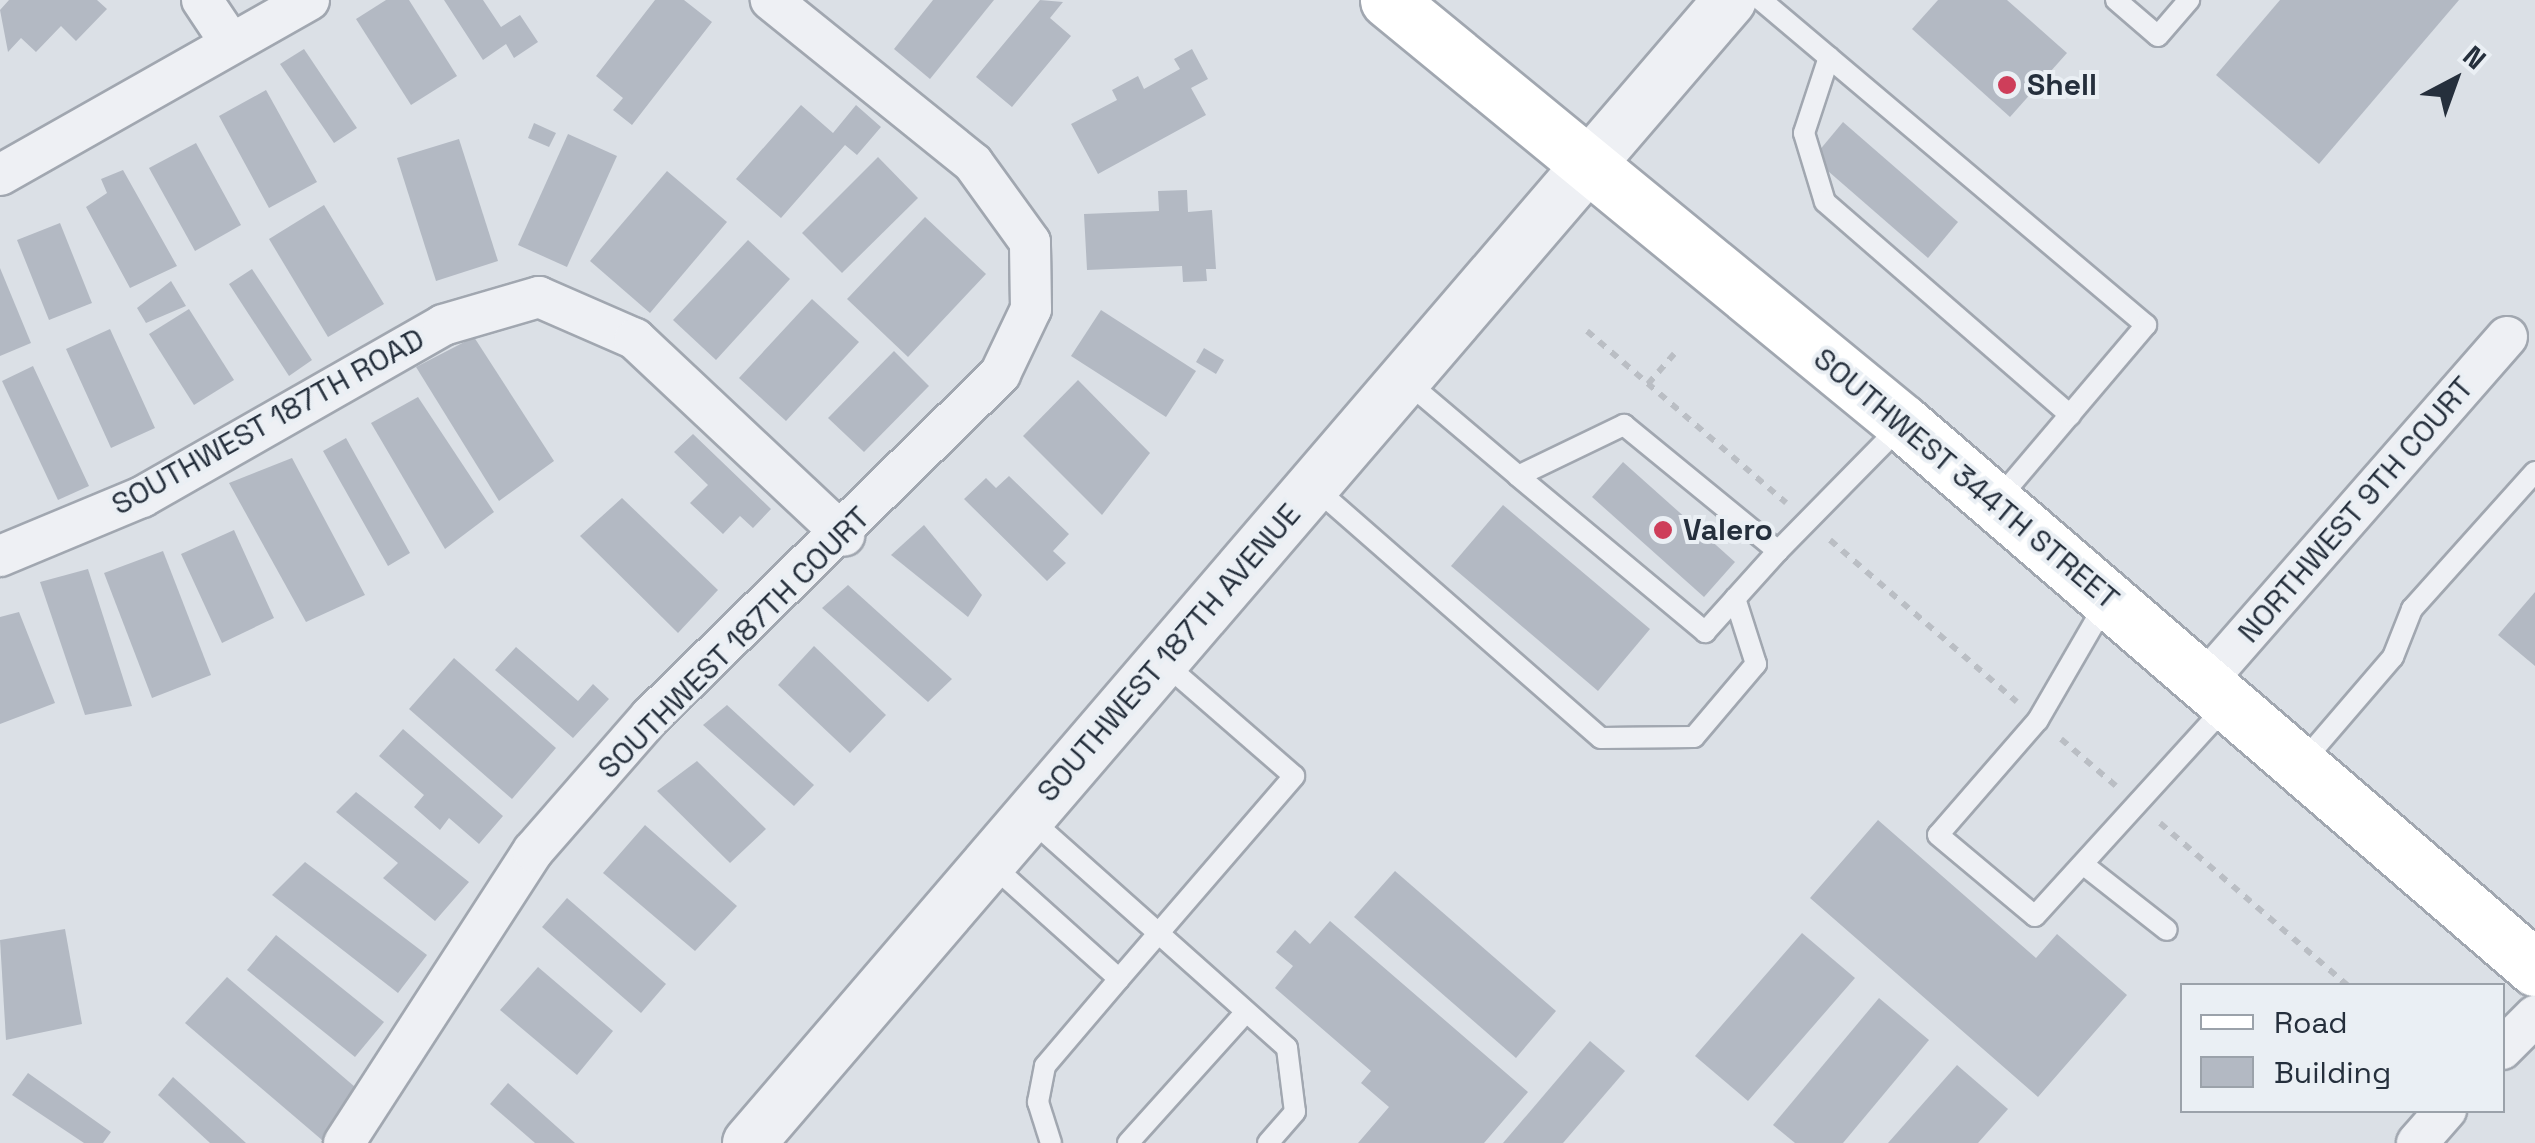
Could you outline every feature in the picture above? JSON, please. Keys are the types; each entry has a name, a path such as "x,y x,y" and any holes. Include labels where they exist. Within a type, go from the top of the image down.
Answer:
{"main road":[{"name":"SOUTHWEST 344TH STREET","path":"1388,0 1903,423 2535,968"}],"street":[{"path":"202,0 230,42"},
{"path":"0,175 309,0"},
{"name":"SOUTHWEST 187TH COURT","path":"344,1143 533,852 650,716 844,535 1000,374 1031,310 1030,242 972,163 771,0"},
{"name":"SOUTHWEST 187TH AVENUE","path":"749,1143 1730,0"},
{"name":"SOUTHWEST 187TH ROAD","path":"0,556 142,496 442,326 539,297 635,340 844,535"},
{"name":"NORTHWEST 9TH COURT","path":"2216,693 2508,336"},
{"path":"2505,1046 2535,1016"},
{"path":"2417,1143 2443,1113"}],"lane":[{"path":"1761,0 2146,325 1996,503"},
{"path":"2116,0 2158,36 2188,0"},
{"path":"1828,58 1804,133 1825,202 2070,414"},
{"path":"1404,380 1704,632 1903,423"},
{"path":"1518,476 1624,426 1778,551"},
{"path":"2300,765 2393,656 2412,610 2535,472"},
{"path":"1312,485 1601,738 1694,737 1756,664 1735,598"},
{"path":"2108,599 2038,720 1938,835 2035,916 2139,805 2216,693"},
{"path":"1051,1143 1038,1102 1045,1066 1294,776 1163,662"},
{"path":"1028,818 1287,1048 1295,1112 1268,1143"},
{"path":"990,863 1119,979"},
{"path":"2084,864 2167,930"},
{"path":"1128,1143 1246,1012"}],"path":[{"path":"1587,331 2345,983"},
{"path":"1648,384 1674,354"}],"building":[{"path":"9,0 97,0 107,9 76,41 61,26 36,52 21,38 8,52 0,10"},
{"path":"386,0 409,0 457,76 411,105 356,19"},
{"path":"444,0 483,0 501,27 520,15 538,42 514,58 506,44 483,60"},
{"path":"655,0 684,0 712,22 632,125 613,110 623,98 596,76"},
{"path":"933,0 994,0 930,79 894,49"},
{"path":"1040,0 1063,2 1050,18 1071,36 1012,107 976,77"},
{"name":"Shell","path":"1938,0 2007,0 2067,53 2010,117 1912,29"},
{"path":"2280,0 2459,0 2319,164 2216,75"},
{"path":"304,49 357,128 334,143 280,64"},
{"path":"1192,49 1208,79 1191,88 1206,115 1098,174 1071,124 1117,100 1112,90 1138,76 1144,89 1180,69 1174,59"},
{"path":"266,90 317,182 269,208 219,116"},
{"path":"801,105 833,133 856,105 881,127 857,155 845,145 781,218 736,179"},
{"path":"1843,122 1958,222 1928,258 1813,158"},
{"path":"534,123 556,133 549,147 528,138"},
{"path":"568,134 617,156 567,267 518,245"},
{"path":"459,139 498,261 436,281 397,158"},
{"path":"196,143 241,225 195,251 149,168"},
{"path":"878,157 918,198 842,273 802,233"},
{"path":"123,170 177,266 130,288 86,207 107,193 101,179"},
{"path":"667,171 727,222 650,313 590,261"},
{"path":"1187,190 1188,212 1212,210 1216,269 1206,269 1207,281 1183,282 1182,266 1087,270 1084,214 1159,211 1158,191"},
{"path":"324,205 384,304 328,337 269,239"},
{"path":"925,217 986,274 908,357 847,299"},
{"path":"60,223 92,303 49,320 17,240"},
{"path":"748,240 790,279 716,360 673,320"},
{"path":"0,268 31,343 0,356"},
{"path":"252,269 312,360 289,376 229,284"},
{"path":"171,281 186,306 146,323 137,308"},
{"path":"812,299 859,342 786,421 739,378"},
{"path":"189,309 234,380 194,405 149,334"},
{"path":"1101,310 1196,371 1166,417 1071,356"},
{"path":"110,329 155,428 111,448 66,349"},
{"path":"474,337 554,461 499,501 416,367"},
{"path":"1204,348 1224,360 1216,374 1196,362"},
{"path":"894,351 929,386 864,452 828,418"},
{"path":"33,366 89,486 58,500 2,381"},
{"path":"1078,380 1150,453 1102,515 1023,436"},
{"path":"418,397 494,512 445,549 371,423"},
{"path":"693,434 771,509 753,528 740,516 723,534 690,503 708,485 674,452"},
{"path":"346,438 410,553 388,566 323,451"},
{"path":"292,458 365,595 306,622 229,483"},
{"name":"Valero","path":"1623,462 1735,562 1704,597 1592,497"},
{"path":"1009,476 1069,534 1053,551 1066,563 1047,581 964,499 986,478 996,488"},
{"path":"622,498 718,590 678,633 580,536"},
{"path":"1503,505 1650,629 1598,691 1451,566"},
{"path":"924,525 982,595 968,617 891,555"},
{"path":"234,530 274,618 222,643 181,554"},
{"path":"163,551 211,675 152,698 104,573"},
{"path":"88,569 132,706 85,715 40,582"},
{"path":"848,585 952,679 928,702 822,608"},
{"path":"2535,592 2535,666 2498,635"},
{"path":"19,612 55,703 0,724 0,617"},
{"path":"814,646 886,715 850,753 778,685"},
{"path":"516,647 578,701 593,684 609,699 573,738 495,670"},
{"path":"454,658 556,748 512,799 409,709"},
{"path":"727,705 814,785 794,806 703,725"},
{"path":"403,729 503,816 479,844 449,818 440,830 414,807 424,795 379,756"},
{"path":"697,761 766,829 730,863 657,791"},
{"path":"356,792 469,882 435,921 383,878 398,863 336,812"},
{"path":"1878,820 2036,958 2057,934 2127,995 2038,1097 1810,898"},
{"path":"645,825 737,906 695,951 603,873"},
{"path":"305,862 427,955 398,993 272,895"},
{"path":"1395,871 1556,1011 1516,1058 1354,917"},
{"path":"567,898 666,984 641,1013 542,927"},
{"path":"1330,921 1528,1092 1484,1143 1358,1143 1389,1107 1361,1083 1371,1071 1275,988 1293,966 1276,952 1295,930 1310,944"},
{"path":"65,929 82,1024 6,1040 0,940"},
{"path":"1802,933 1855,978 1748,1101 1695,1056"},
{"path":"276,935 384,1022 355,1057 247,970"},
{"path":"538,967 613,1031 577,1075 500,1010"},
{"path":"227,977 362,1093 322,1140 185,1023"},
{"path":"1879,998 1929,1040 1843,1143 1795,1143 1773,1125"},
{"path":"1590,1041 1625,1071 1563,1143 1503,1143"},
{"path":"1957,1065 2008,1109 1978,1143 1888,1143"},
{"path":"28,1073 111,1132 103,1143 84,1143 12,1095"},
{"path":"173,1077 246,1143 210,1143 158,1095"},
{"path":"508,1083 575,1143 535,1143 490,1104"}],"place":[{"name":"Shell","path":"2007,85"},
{"name":"Valero","path":"1663,530"}]}
